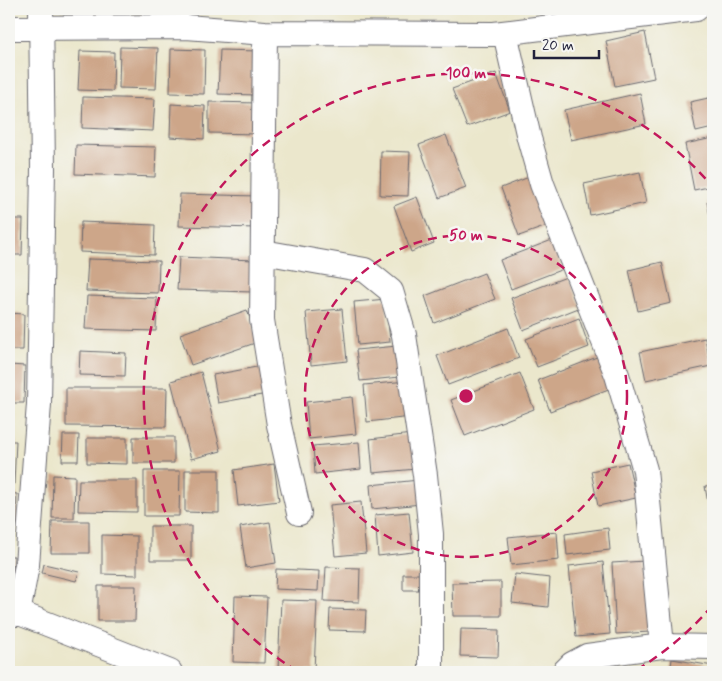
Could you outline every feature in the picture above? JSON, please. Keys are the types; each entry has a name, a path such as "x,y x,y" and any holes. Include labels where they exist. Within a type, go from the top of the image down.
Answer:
{"street":[{"path":"9,28 40,19 265,33 504,33 696,9"},
{"path":"40,19 43,169 39,404 27,565 14,611 170,672"},
{"path":"265,33 262,320 278,425 299,513"},
{"path":"504,33 542,184 617,376 645,470 662,646"},
{"path":"263,252 366,270 391,291 404,336 425,475 431,534 431,672"},
{"path":"564,672 572,664 587,656 662,646 713,647"}],"building":[{"path":"169,9 207,9 207,12 168,11"},
{"path":"375,9 411,9 411,12 376,16"},
{"path":"645,32 654,78 615,86 606,41"},
{"path":"120,47 158,48 156,89 119,88"},
{"path":"171,49 205,50 204,94 170,93"},
{"path":"220,50 259,51 258,95 218,94"},
{"path":"80,51 114,52 113,91 78,90"},
{"path":"496,73 510,111 467,127 452,89"},
{"path":"640,93 646,124 571,140 564,110"},
{"path":"83,97 155,99 153,131 82,128"},
{"path":"713,97 713,128 696,132 690,102"},
{"path":"209,102 259,103 258,134 209,133"},
{"path":"171,104 205,106 204,139 170,137"},
{"path":"446,135 466,188 439,198 419,145"},
{"path":"713,138 713,186 694,190 685,144"},
{"path":"76,145 156,147 155,177 75,174"},
{"path":"381,151 410,152 408,196 380,195"},
{"path":"640,172 646,203 590,215 584,184"},
{"path":"529,177 547,226 519,236 501,188"},
{"path":"180,194 257,196 256,228 179,226"},
{"path":"417,197 434,243 411,252 394,206"},
{"path":"713,201 713,226 712,226 707,202"},
{"path":"9,219 23,219 22,255 9,255"},
{"path":"81,222 155,225 154,255 80,252"},
{"path":"552,240 563,269 511,289 500,260"},
{"path":"179,257 254,260 253,292 177,290"},
{"path":"88,259 159,261 158,293 86,291"},
{"path":"662,262 671,303 638,311 629,270"},
{"path":"484,273 495,299 434,323 425,296"},
{"path":"569,276 581,307 523,330 511,298"},
{"path":"87,296 157,298 156,331 85,329"},
{"path":"386,299 390,342 358,345 354,302"},
{"path":"342,309 347,361 311,365 306,312"},
{"path":"247,310 258,342 191,365 180,334"},
{"path":"9,313 24,314 23,350 9,350"},
{"path":"579,318 589,347 537,367 526,339"},
{"path":"508,328 519,358 448,385 437,356"},
{"path":"705,338 711,366 646,380 640,352"},
{"path":"397,346 400,377 360,381 356,350"},
{"path":"80,351 126,353 125,376 79,375"},
{"path":"602,355 614,387 550,411 538,380"},
{"path":"9,365 25,366 24,403 9,403"},
{"path":"262,366 267,394 218,403 213,375"},
{"path":"201,372 221,451 191,459 171,381"},
{"path":"520,373 534,409 465,436 451,400"},
{"path":"407,381 411,417 367,422 364,385"},
{"path":"66,388 167,388 166,427 66,426"},
{"path":"352,397 356,434 309,439 306,402"},
{"path":"412,434 416,469 373,473 370,439"},
{"path":"63,435 79,435 78,461 62,461"},
{"path":"133,437 174,437 174,463 133,463"},
{"path":"87,438 127,438 127,464 87,463"},
{"path":"9,441 16,441 14,484 9,484"},
{"path":"359,442 361,469 315,474 313,446"},
{"path":"628,463 636,498 598,506 591,471"},
{"path":"274,464 279,501 238,506 234,470"},
{"path":"185,470 219,470 219,513 185,512"},
{"path":"144,471 180,471 179,516 144,516"},
{"path":"53,475 75,476 74,518 52,518"},
{"path":"79,480 137,480 137,512 78,511"},
{"path":"419,480 421,504 372,509 370,485"},
{"path":"713,485 713,527 712,527 705,486"},
{"path":"9,493 17,494 16,524 9,524"},
{"path":"361,502 366,553 335,556 330,505"},
{"path":"409,512 413,552 378,556 375,515"},
{"path":"52,521 89,521 89,553 51,553"},
{"path":"270,522 276,563 246,568 240,527"},
{"path":"150,526 191,526 191,560 150,560"},
{"path":"608,528 610,550 567,555 565,534"},
{"path":"557,532 559,560 511,565 508,537"},
{"path":"102,535 137,536 137,575 102,574"},
{"path":"9,556 14,556 13,573 9,573"},
{"path":"645,561 650,632 616,634 612,563"},
{"path":"603,562 610,634 576,637 569,566"},
{"path":"44,564 79,572 76,581 42,573"},
{"path":"326,567 360,568 359,602 324,601"},
{"path":"276,569 319,571 318,591 275,589"},
{"path":"710,571 713,571 713,598 712,598"},
{"path":"403,574 421,574 420,590 403,590"},
{"path":"515,574 550,578 548,607 512,603"},
{"path":"501,582 501,616 453,616 452,583"},
{"path":"98,586 136,586 135,621 98,621"},
{"path":"235,596 267,597 264,663 233,662"},
{"path":"281,600 317,601 314,671 278,670"},
{"path":"330,609 366,610 365,631 329,630"},
{"path":"461,629 499,630 498,657 460,656"},
{"path":"672,659 713,666 713,672 670,672"}]}
